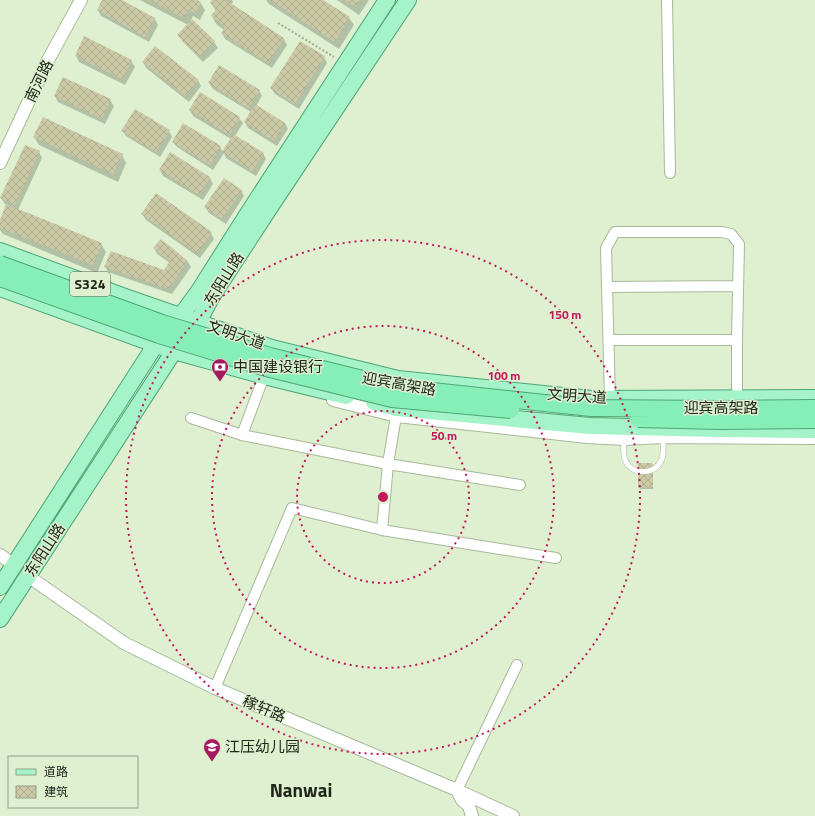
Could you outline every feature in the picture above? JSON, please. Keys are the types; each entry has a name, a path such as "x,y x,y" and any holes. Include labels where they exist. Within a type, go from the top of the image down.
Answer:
{"highway":[{"name":"迎宾高架路","path":"0,264 162,323 270,356 394,387 591,408 815,408"},
{"name":"迎宾高架路","path":"0,278 158,335 259,366 392,399 592,418 719,421 815,420"}],"main road":[{"name":"东阳山路","path":"0,587 156,344 180,317 199,291 386,0"},
{"name":"东阳山路","path":"0,619 174,351 198,322 212,296 276,197 408,0"},
{"name":"文明大道","path":"0,251 180,317 272,348 398,379 592,399 815,398"},
{"name":"文明大道","path":"0,288 174,351 263,380 397,412 590,426 815,430"}],"street":[{"name":"南河路","path":"0,163 47,62 81,0"},
{"path":"667,0 670,173"},
{"path":"610,399 606,248 615,232 722,232 731,234 738,244 737,398"},
{"path":"607,287 738,286"},
{"path":"609,340 737,340"},
{"path":"242,435 263,380"},
{"path":"382,530 388,464 397,412 587,436 624,438 815,438"},
{"path":"191,418 242,435 388,464 520,485"},
{"path":"215,688 292,508 382,530 556,558"},
{"path":"0,555 14,565"},
{"name":"稼轩路","path":"28,576 124,643 215,688 457,790 513,816"},
{"path":"472,816 468,806 462,800 457,790 517,665"}],"lane":[{"path":"624,438 624,457 626,462 634,470 645,472 655,468 661,461 663,456 663,437"}],"path":[{"path":"278,23 345,64"}],"building":[{"path":"102,0 122,0 155,18 145,37 97,10"},
{"path":"149,0 198,0 201,2 195,13 188,9 184,18"},
{"path":"212,0 226,0 284,38 268,63 221,33 225,27 211,16 217,8 210,3"},
{"path":"269,0 323,0 350,17 335,42"},
{"path":"344,0 359,0 355,7"},
{"path":"192,19 215,41 199,57 177,35"},
{"path":"84,36 132,60 122,79 75,56"},
{"path":"300,41 325,56 295,104 270,88"},
{"path":"155,46 199,80 186,96 142,62"},
{"path":"219,65 260,90 248,108 208,83"},
{"path":"63,77 111,99 102,119 54,96"},
{"path":"200,92 240,117 229,135 189,110"},
{"path":"255,104 285,123 274,141 244,122"},
{"path":"135,109 170,130 156,152 121,131"},
{"path":"43,117 123,154 113,174 33,137"},
{"path":"183,123 221,146 210,165 172,142"},
{"path":"233,134 264,153 252,171 222,152"},
{"path":"25,145 40,151 15,205 0,198"},
{"path":"170,152 210,177 199,195 159,170"},
{"path":"224,178 242,190 222,219 204,207"},
{"path":"156,193 212,232 197,253 141,214"},
{"path":"6,204 102,243 93,265 0,228 0,220"},
{"path":"161,239 188,261 168,289 104,267 111,251 164,270 170,261 153,248"},
{"path":"638,463 652,463 653,487 638,488"}],"place":[{"name":"中国建设银行","path":"220,382"},
{"name":"江压幼儿园","path":"212,762"}],"district":[{"name":"Nanwai","path":"301,790"}]}
